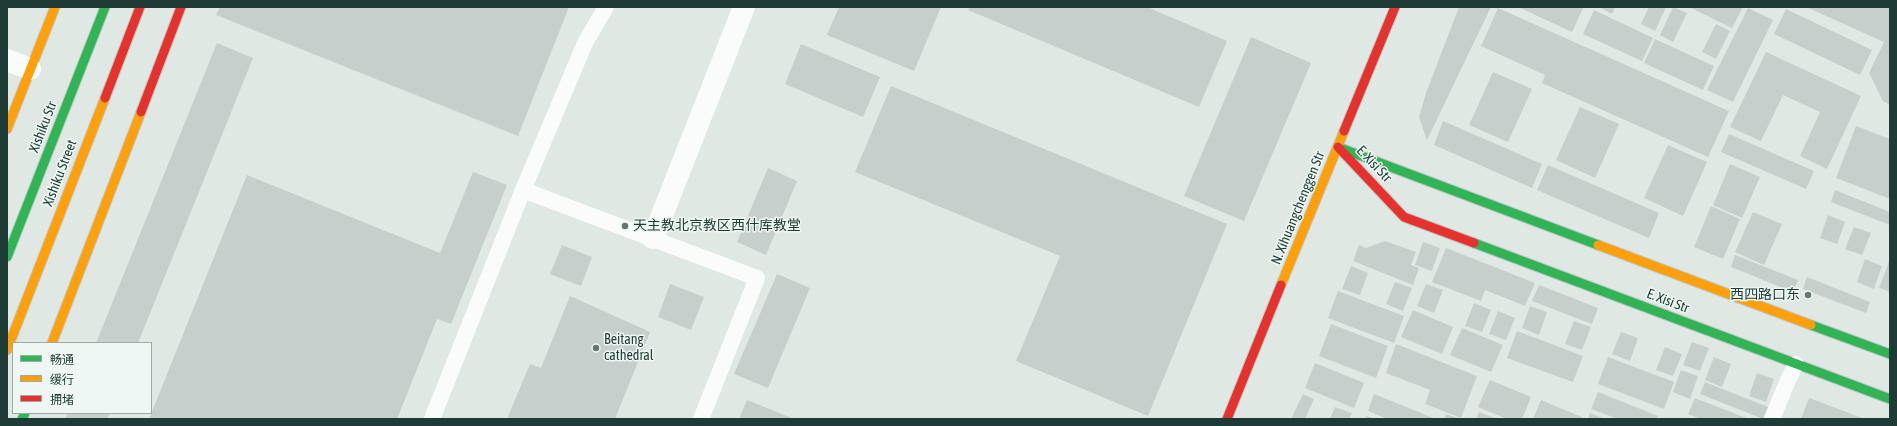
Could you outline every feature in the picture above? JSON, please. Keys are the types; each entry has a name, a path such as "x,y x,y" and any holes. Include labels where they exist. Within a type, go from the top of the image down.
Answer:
{"main road":[{"path":"7,129 55,7"},
{"name":"Xishiku Str","path":"7,258 105,7"},
{"name":"Xishiku Street","path":"7,350 140,7"},
{"path":"52,342 181,7"},
{"name":"N. Xihuangchenggen Str","path":"1227,419 1395,7"},
{"name":"E. Xisi Str","path":"1338,147 1890,354"},
{"name":"E. Xisi Str","path":"1338,147 1404,217 1890,399"}],"street":[{"path":"653,238 744,7"},
{"path":"7,60 30,68"}],"lane":[{"path":"432,419 523,190 585,43 606,7"},
{"path":"523,190 757,278 701,419"},
{"path":"1772,419 1796,364"}],"building":[{"path":"220,7 569,7 518,136 216,15"},
{"path":"839,7 941,7 914,71 827,35"},
{"path":"970,7 1147,7 1227,41 1199,107 968,10"},
{"path":"1459,7 1491,7 1427,140 1419,117 1426,93"},
{"path":"1518,7 1580,7 1583,8 1572,32"},
{"path":"1599,7 1615,7 1612,14"},
{"path":"1649,7 1666,7 1655,31 1641,24"},
{"path":"1673,7 1687,13 1673,42 1660,35"},
{"path":"1689,7 1743,7 1732,28"},
{"path":"1806,7 1890,7 1890,105 1883,101 1869,73 1884,42"},
{"path":"1498,8 1729,111 1708,157 1542,83 1545,75 1481,46"},
{"path":"1748,8 1773,20 1733,102 1707,90"},
{"path":"1786,9 1872,50 1860,75 1774,34"},
{"path":"1594,10 1653,38 1642,61 1583,34"},
{"path":"1716,24 1730,31 1716,59 1702,52"},
{"path":"1251,37 1311,63 1244,221 1184,196"},
{"path":"1655,39 1714,66 1703,90 1644,63"},
{"path":"217,43 253,58 138,342 96,342"},
{"path":"801,44 880,77 863,117 785,84"},
{"path":"1766,52 1861,96 1827,169 1800,156 1820,112 1783,95 1761,141 1730,127"},
{"path":"1493,72 1532,89 1508,142 1469,125"},
{"path":"891,86 1227,224 1148,416 1016,361 1060,256 855,172"},
{"path":"1580,107 1619,124 1595,178 1556,160"},
{"path":"1443,121 1542,164 1532,188 1434,145"},
{"path":"1856,126 1890,139 1890,199 1836,178"},
{"path":"1729,134 1814,171 1806,189 1721,152"},
{"path":"1668,145 1707,162 1683,216 1644,198"},
{"path":"1730,164 1760,177 1742,218 1713,205"},
{"path":"1548,165 1659,213 1649,238 1537,190"},
{"path":"768,168 797,181 766,255 737,242"},
{"path":"473,172 507,185 451,324 437,319 397,419 149,419 247,175 440,253"},
{"path":"1835,190 1890,212 1890,225 1831,202"},
{"path":"1711,206 1740,219 1723,259 1694,247"},
{"path":"1753,212 1782,224 1764,265 1735,252"},
{"path":"1828,215 1845,222 1837,244 1820,238"},
{"path":"1854,227 1871,233 1862,255 1845,249"},
{"path":"1385,241 1416,252 1411,265 1419,268 1413,285 1353,261 1359,245 1366,248"},
{"path":"1423,242 1440,248 1432,271 1415,265"},
{"path":"562,245 592,257 581,286 550,274"},
{"path":"1446,248 1535,283 1525,306 1485,290 1481,301 1432,282"},
{"path":"1735,255 1798,280 1793,292 1731,267"},
{"path":"1865,259 1882,266 1874,289 1857,282"},
{"path":"1890,259 1890,292 1879,288"},
{"path":"1351,266 1368,273 1360,295 1342,289"},
{"path":"777,274 810,288 768,388 734,374"},
{"path":"1807,277 1870,302 1866,313 1803,289"},
{"path":"1395,282 1412,288 1403,311 1386,304"},
{"path":"670,284 704,297 691,330 658,317"},
{"path":"1426,284 1443,290 1434,313 1417,306"},
{"path":"1539,285 1598,308 1592,324 1532,301"},
{"path":"1338,291 1404,316 1394,343 1328,318"},
{"name":"Beitang cathedral","path":"570,296 650,332 615,419 507,419 530,364 541,368"},
{"path":"1474,303 1491,310 1482,332 1465,326"},
{"path":"1530,306 1547,312 1539,335 1522,328"},
{"path":"1413,310 1453,327 1442,354 1401,337"},
{"path":"1498,311 1515,318 1506,340 1489,334"},
{"path":"1574,321 1591,327 1582,350 1565,344"},
{"path":"1331,324 1388,346 1376,378 1319,356"},
{"path":"1462,328 1503,345 1491,372 1450,355"},
{"path":"1517,331 1583,356 1573,382 1507,358"},
{"path":"1621,332 1638,338 1630,361 1612,354"},
{"path":"1692,342 1709,348 1700,371 1683,365"},
{"path":"1396,344 1477,376 1461,418 1425,404 1430,390 1386,373"},
{"path":"1665,347 1682,354 1673,376 1656,370"},
{"path":"1608,357 1674,382 1664,409 1598,384"},
{"path":"1714,357 1731,364 1722,387 1705,380"},
{"path":"1315,363 1364,383 1354,408 1305,388"},
{"path":"1681,370 1698,376 1690,399 1673,392"},
{"path":"1757,373 1774,379 1766,402 1749,396"},
{"path":"1490,380 1531,397 1522,419 1507,419 1478,407"},
{"path":"1705,382 1768,407 1763,419 1700,394"},
{"path":"1598,392 1658,416 1656,419 1618,419 1591,409"},
{"path":"1303,394 1314,399 1305,419 1291,419"},
{"path":"1374,394 1436,419 1388,419 1368,411"},
{"path":"1695,398 1749,419 1701,419 1688,414"},
{"path":"1809,398 1865,419 1801,419"},
{"path":"747,400 794,419 739,419"},
{"path":"1541,400 1582,417 1581,419 1533,419"},
{"path":"1335,407 1352,413 1349,419 1330,419"},
{"path":"1479,412 1497,419 1476,419"},
{"path":"1590,413 1605,419 1588,419"},
{"path":"68,414 110,414 107,419 65,419"},
{"path":"1446,414 1460,419 1444,419"},
{"path":"1366,416 1375,419 1365,419"}],"traffic: fast":[{"path":"7,257 105,7"},
{"path":"1343,149 1598,245"},
{"path":"1474,243 1890,399"},
{"path":"1811,325 1890,354"},
{"path":"22,419 24,414"}],"traffic: slow":[{"path":"7,129 55,7"},
{"path":"7,350 105,98"},
{"path":"52,342 141,112"},
{"path":"1281,285 1344,131"},
{"path":"1598,245 1811,325"}],"traffic: jam":[{"path":"105,98 140,7"},
{"path":"141,112 181,7"},
{"path":"1344,131 1395,7"},
{"path":"1338,147 1404,217 1474,243"},
{"path":"1227,419 1281,285"}],"place":[{"name":"天主教北京教区西什库教堂","path":"625,226"},
{"name":"西四路口东","path":"1808,295"},
{"name":"Beitang cathedral","path":"596,348"}]}
